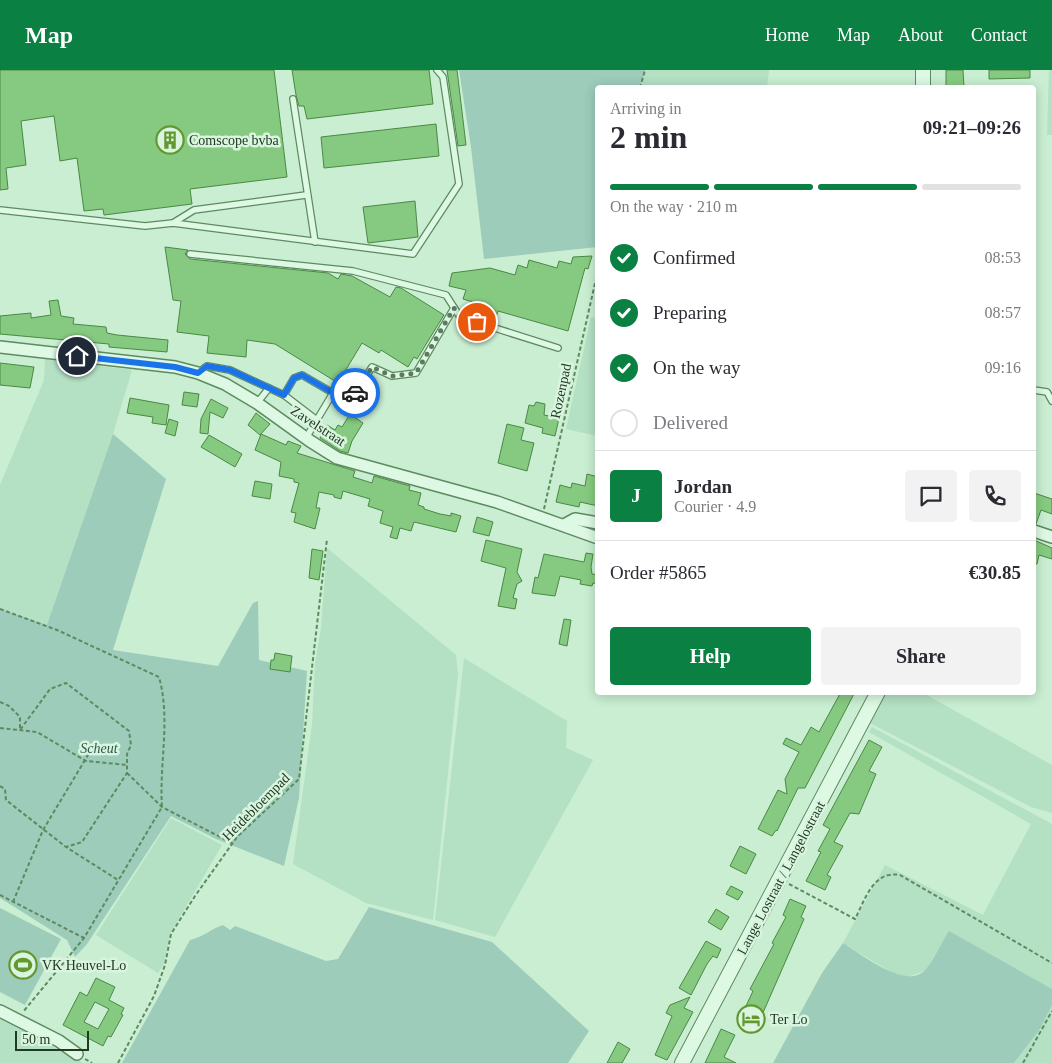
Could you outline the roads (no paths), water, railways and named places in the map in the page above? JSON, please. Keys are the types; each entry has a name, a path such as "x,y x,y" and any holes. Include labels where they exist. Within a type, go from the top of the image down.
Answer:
{"street":[{"path":"923,70 923,85"},
{"name":"Zavelstraat","path":"0,347 175,367 198,373 225,384 257,403 337,458 497,502 564,524 595,537"},
{"name":"Zavelstraat","path":"564,524 575,519 595,522"},
{"path":"1036,532 1052,536"},
{"name":"Lange Lostraat / Langelostraat","path":"682,1063 876,695"},
{"path":"0,1011 58,1041 76,1054"}],"lane":[{"path":"0,210 145,226 173,223 413,254 459,184 443,76 437,70"},
{"path":"293,99 306,195 315,242"},
{"path":"173,223 194,210 306,195"},
{"path":"190,254 354,272 446,295 460,318 558,348"},
{"path":"284,395 294,378 302,375 333,393 355,394 372,367 392,376 416,373 454,308"},
{"path":"198,373 207,366 230,370 284,395 318,421"},
{"path":"257,403 269,388"},
{"path":"1036,390 1047,392 1052,401"},
{"path":"306,438 318,421 333,393"}],"place":[{"name":"Comscope bvba","path":"170,140"},
{"name":"VK Heuvel-Lo","path":"23,965"},
{"name":"Ter Lo","path":"751,1019"}],"park label":[{"name":"Scheut","path":"99,748"}]}
